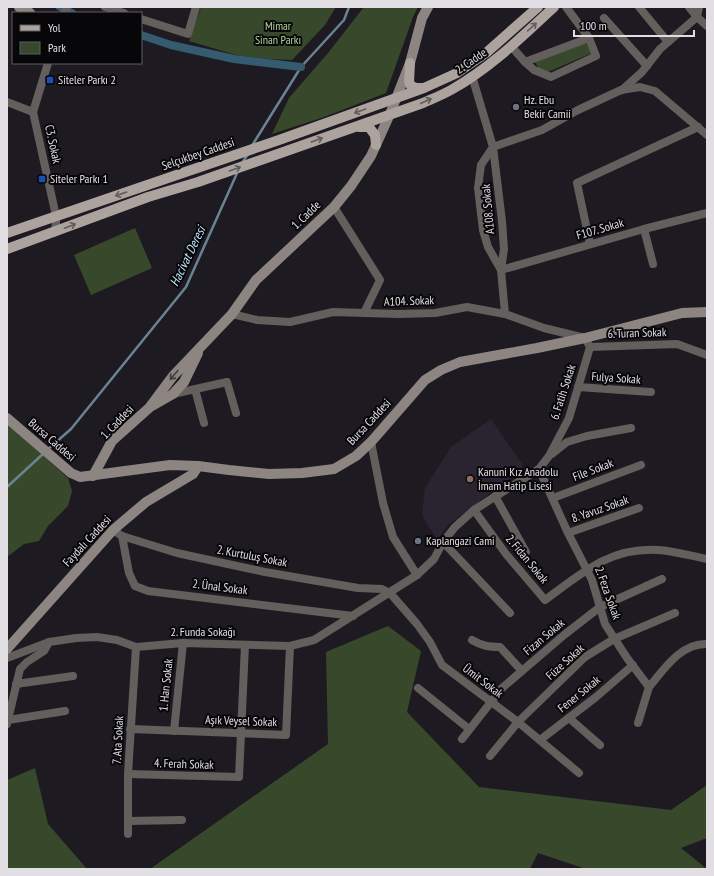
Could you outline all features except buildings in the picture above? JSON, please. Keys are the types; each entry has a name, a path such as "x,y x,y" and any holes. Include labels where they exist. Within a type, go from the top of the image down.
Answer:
{"main road":[{"path":"19,7 28,12"},
{"name":"1. Cadde","path":"148,408 173,376 232,314 256,280 334,207 371,156 390,114 410,63 422,18 428,7"},
{"name":"2. Cadde","path":"396,98 424,88 457,73 486,53 538,7"},
{"name":"2. Cadde","path":"390,114 430,100 450,91 511,46 554,7"},
{"path":"410,63 409,82 411,86 416,88 424,88"},
{"name":"Selçukbey Caddesi","path":"7,233 279,140 396,98"},
{"path":"7,249 148,197 198,182 390,114"},
{"path":"351,128 369,127 375,135 376,145"},
{"path":"148,184 148,197"},
{"name":"Bursa Caddesi","path":"7,418 71,473 80,477 170,465 198,466 269,474 318,471 334,468 356,456 371,442 425,380 441,370 460,362 537,348 587,342 682,313 707,312"},
{"path":"148,408 172,394 184,382 200,347"},
{"name":"1. Caddesi","path":"93,476 112,441 148,408"},
{"name":"Faydalı Caddesi","path":"7,649 113,530 146,502 193,474 198,466"}],"street":[{"path":"105,7 121,12"},
{"path":"142,19 188,34 196,7"},
{"path":"511,46 534,70 551,77 596,56 589,38 566,7"},
{"path":"639,7 668,42"},
{"path":"689,7 707,26"},
{"path":"621,90 647,66 668,42 697,17 699,7"},
{"path":"604,18 647,66"},
{"path":"525,62 589,38"},
{"path":"33,112 48,64"},
{"name":"A108. Sokak","path":"472,76 493,147 498,179 504,249 501,270 505,314"},
{"path":"493,147 542,130 578,110 621,90 640,86 654,91 707,134"},
{"name":"C3. Sokak","path":"7,102 33,112 56,216 54,232"},
{"path":"590,244 578,183 698,127"},
{"name":"A108. Sokak","path":"493,147 480,165 478,188 483,230 488,247 501,270"},
{"path":"334,207 380,280 364,313"},
{"name":"F107. Sokak","path":"501,270 644,229 707,213"},
{"path":"644,229 653,264"},
{"name":"A104. Sokak","path":"232,314 257,320 290,322 333,312 398,314 435,313 468,307 505,314 587,342"},
{"name":"6. Turan Sokak","path":"587,342 677,344 707,355"},
{"name":"6. Fatih Sokak","path":"390,593 417,575 434,559 443,542 455,527 474,510 539,468 550,456 568,418 578,387 587,342"},
{"path":"172,394 227,382 236,413"},
{"name":"Fulya Sokak","path":"578,387 651,392"},
{"path":"195,389 204,423"},
{"path":"550,456 567,442 587,436 631,428"},
{"path":"371,442 383,503 393,537 417,575"},
{"name":"File Sokak","path":"553,498 641,465"},
{"name":"2. Feza Sokak","path":"539,468 568,533 592,580 605,624 614,639 649,687"},
{"path":"495,496 526,552"},
{"name":"8. Yavuz Sokak","path":"568,533 639,508"},
{"name":"2. Fidan Sokak","path":"474,510 506,554 546,600 587,569"},
{"name":"2. Kurtuluş Sokak","path":"113,530 122,536 177,553 257,570 358,588 382,589 390,593"},
{"name":"2. Ünal Sokak","path":"122,536 129,573 132,580 136,586 148,591 353,616"},
{"path":"443,542 510,613"},
{"path":"587,569 601,561 628,551 660,550 707,559"},
{"name":"Fizan Sokak","path":"462,739 502,688 600,607 662,579"},
{"name":"2. Funda Sokağı","path":"7,658 49,642 97,637 117,640 136,646 183,643 290,646 314,640 390,593"},
{"name":"Ümit Sokak","path":"390,593 417,624 430,642 442,664 518,722 579,773"},
{"name":"Füze Sokak","path":"490,756 518,722 586,657 614,639 675,613"},
{"path":"472,640 480,645 500,647 522,671"},
{"path":"49,642 44,651 26,662 20,669 8,722 65,711"},
{"name":"1. Han Sokak","path":"174,731 183,643"},
{"path":"638,723 649,687 672,659 687,648 707,644"},
{"path":"241,733 246,645"},
{"name":"7. Ata Sokak","path":"128,834 128,774 136,646"},
{"name":"Aşık Veysel Sokak","path":"130,730 286,735 290,646"},
{"name":"Fener Sokak","path":"540,740 633,665"},
{"path":"16,684 73,676"},
{"path":"418,688 469,729"},
{"path":"568,718 600,745"},
{"name":"4. Ferah Sokak","path":"128,774 239,777 241,733"},
{"path":"128,821 182,820"}],"shaded area":[{"name":"Kanuni Kız Anadolu İmam Hatip Lisesi","path":"491,419 522,464 522,469 448,525 437,540 422,515 425,488 451,447"}],"green space":[{"name":"Mimar Sinan Parkı","path":"201,7 336,7 325,25 292,60 236,55 189,41"},
{"path":"364,7 418,7 386,93 324,117 272,134 289,98 328,53"},
{"path":"586,43 592,53 548,72 539,69 535,62"},
{"path":"135,228 152,268 91,295 74,255"},
{"path":"7,423 68,478 72,491 68,506 48,526 39,541 24,544 7,557"},
{"path":"388,626 421,651 407,712 479,787 671,810 707,785 707,838 681,848 707,869 586,869 538,853 530,869 150,869 328,744 326,652"},
{"path":"35,768 48,824 87,869 7,869 7,780"}],"waterway":[{"path":"60,7 70,12"},
{"name":"Hacivat Deresi","path":"253,144 301,67 344,20 349,7"},
{"path":"142,35 171,45 234,59 301,67"},
{"name":"Hacivat Deresi","path":"242,163 248,154"},
{"name":"Hacivat Deresi","path":"47,450 71,429 186,287 238,171"},
{"name":"Hacivat Deresi","path":"7,487 44,453"}],"place":[{"name":"Siteler Parkı 2","path":"50,80"},
{"name":"Hz. Ebu Bekir Camii","path":"516,107"},
{"name":"Siteler Parkı 1","path":"42,179"},
{"name":"Kanuni Kız Anadolu İmam Hatip Lisesi","path":"470,479"},
{"name":"Kaplangazi Cami","path":"418,541"}]}
